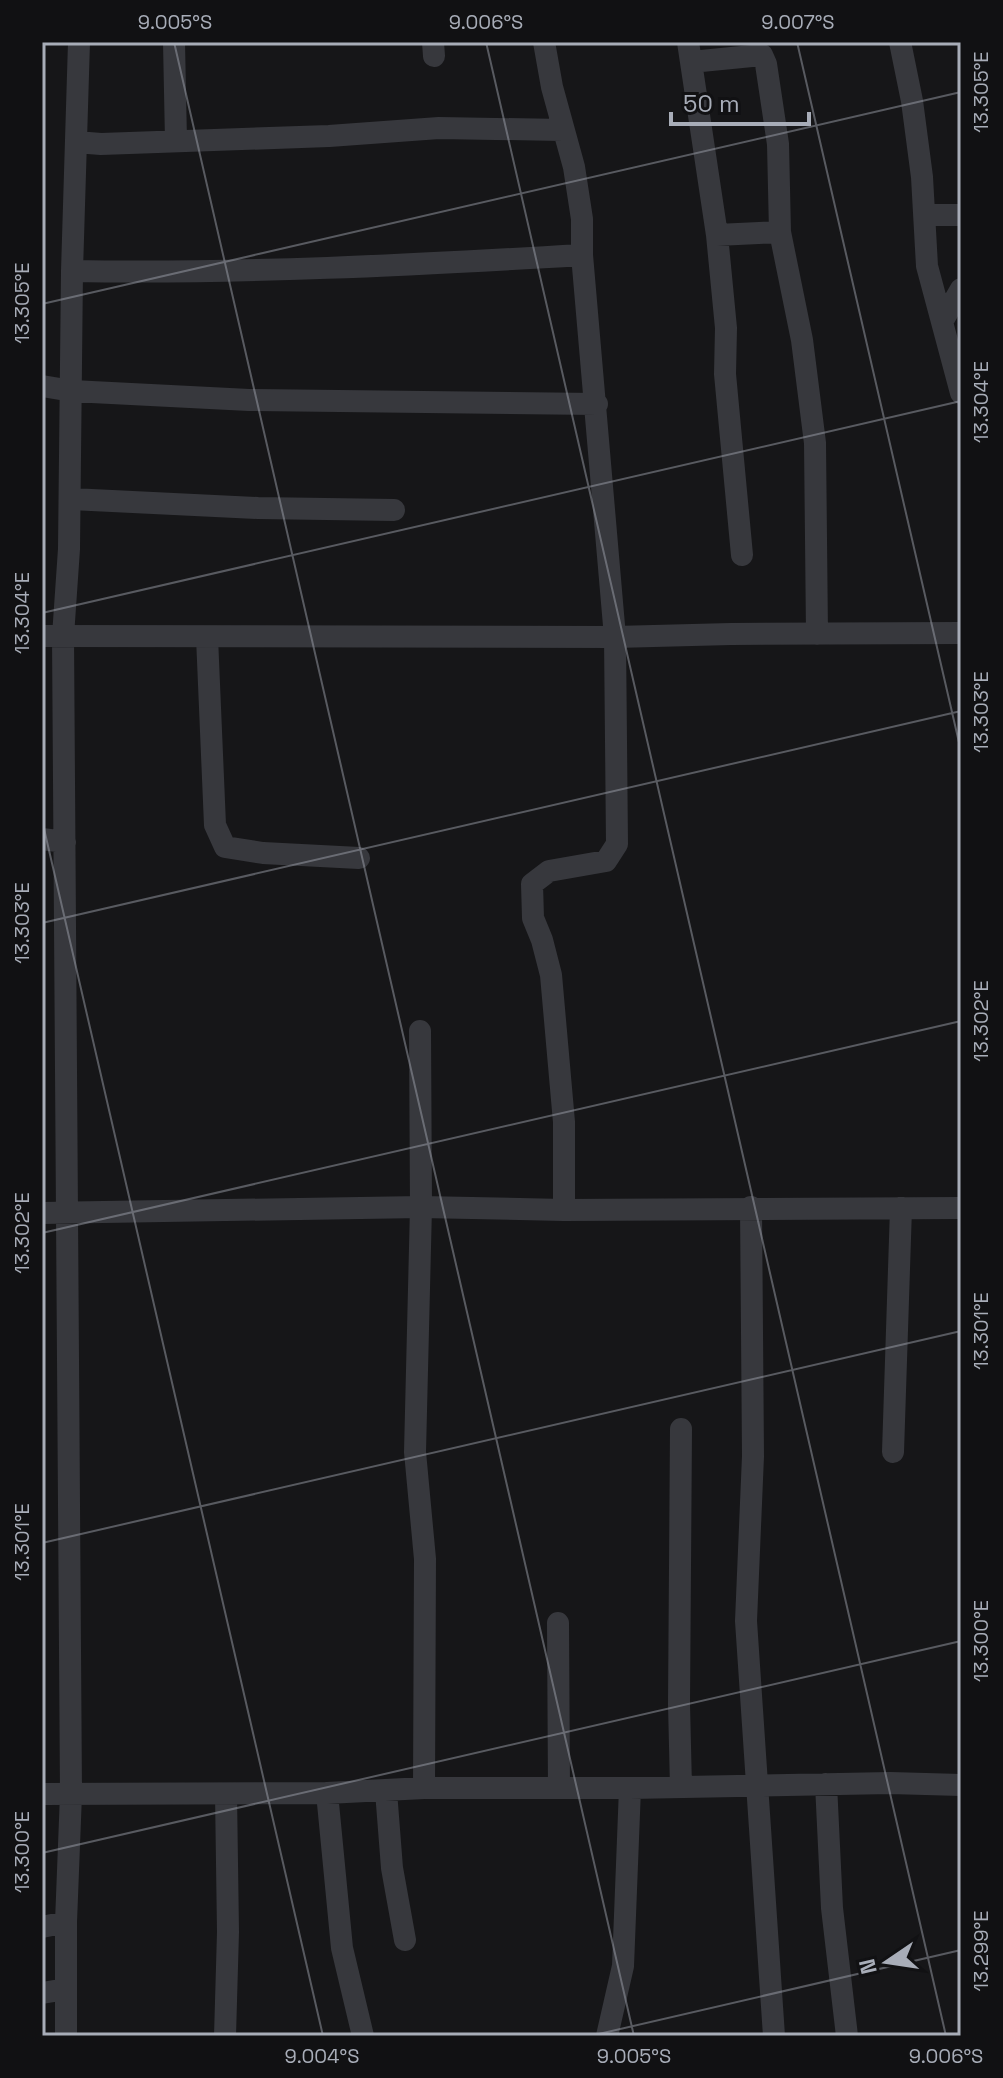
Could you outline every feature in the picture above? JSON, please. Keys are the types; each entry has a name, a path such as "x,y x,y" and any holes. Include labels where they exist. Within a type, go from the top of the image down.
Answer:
{"street":[{"path":"66,2036 71,1794 69,1213 65,842 53,636 71,499 72,271 79,42"},
{"path":"174,42 176,141"},
{"path":"544,42 578,189 615,637 617,844 606,861 549,871 532,884 533,918 551,975 564,1122 564,1210"},
{"path":"900,42 912,101 926,215 927,266 961,393"},
{"path":"742,555 725,374 726,328 717,235 689,52 762,55 766,64 778,144 780,232 802,340 815,443 817,634"},
{"path":"76,142 329,136 439,128 563,130"},
{"path":"926,215 961,215"},
{"path":"717,235 780,232"},
{"path":"72,271 180,273 345,268 582,255"},
{"path":"942,322 961,289"},
{"path":"42,386 72,391 249,400 597,404"},
{"path":"71,499 258,508 394,510"},
{"path":"53,636 615,637 961,633"},
{"path":"207,637 215,825 225,847 263,853 359,858"},
{"path":"42,839 65,842"},
{"path":"420,1031 421,1207 415,1452 425,1559 424,1788"},
{"path":"42,1213 421,1207 564,1210 961,1208"},
{"path":"751,1207 753,1429 746,1621 774,2036"},
{"path":"893,1452 901,1208"},
{"path":"681,1429 681,1787"},
{"path":"558,1623 559,1788"},
{"path":"826,1784 832,1908 847,2036"},
{"path":"42,1794 961,1785"},
{"path":"607,2036 623,1966 630,1788"},
{"path":"386,1791 392,1868 405,1940"},
{"path":"327,1793 334,1891 342,1948 363,2036"},
{"path":"225,2036 228,1932 226,1794"},
{"path":"42,1927 66,1922"},
{"path":"42,1993 66,1989"}]}
